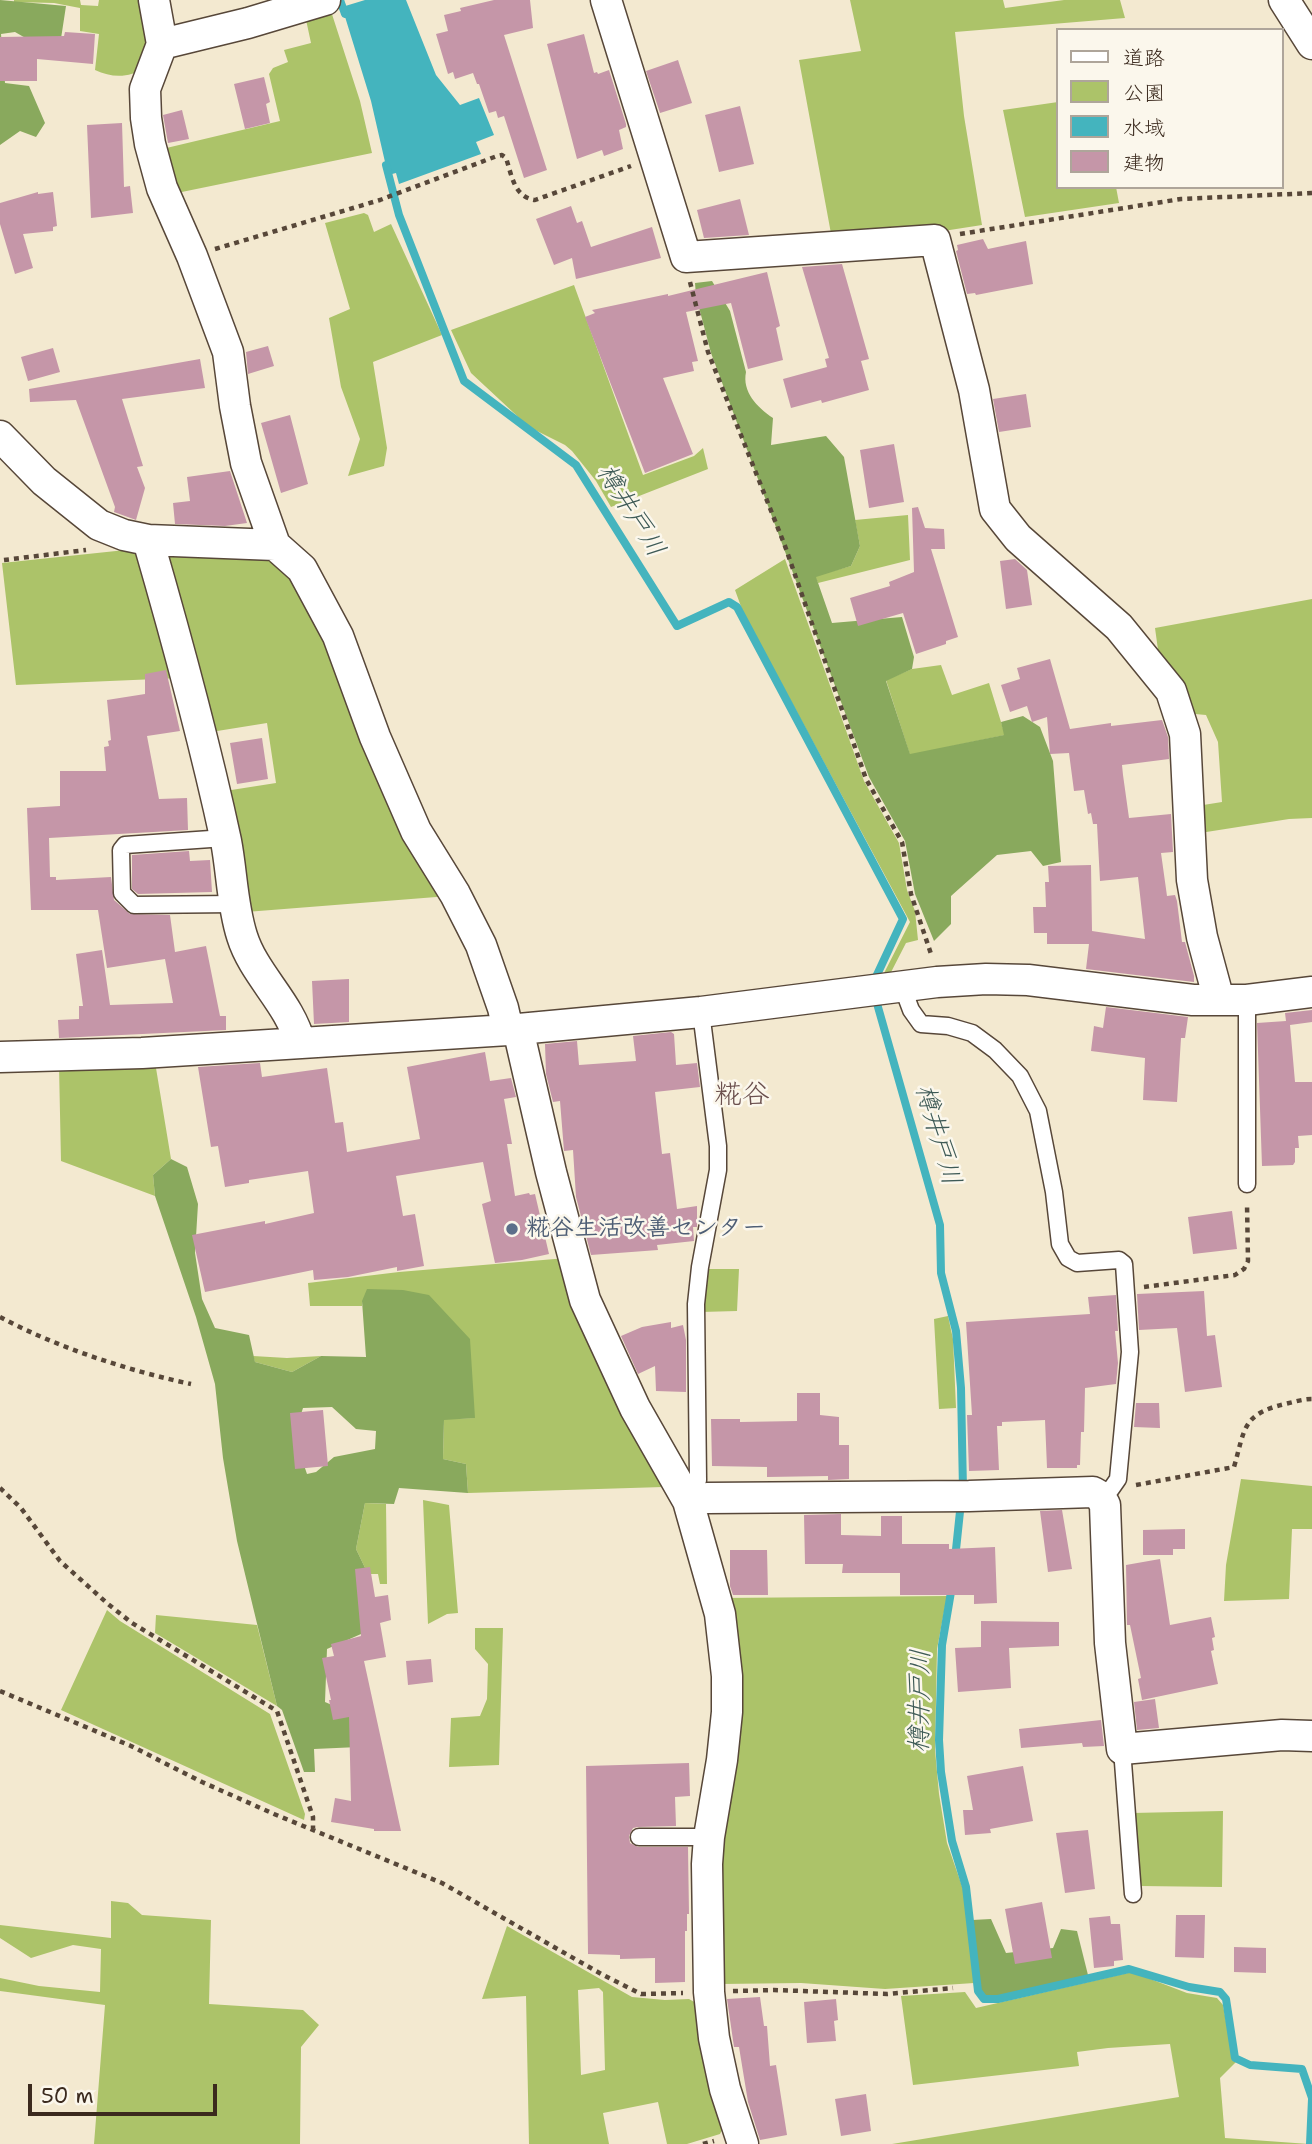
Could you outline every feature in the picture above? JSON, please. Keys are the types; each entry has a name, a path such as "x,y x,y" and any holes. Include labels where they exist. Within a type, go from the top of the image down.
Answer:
{"street":[{"path":"155,0 162,44 145,89 146,118 162,188 229,352 235,406 246,463 275,545 302,569 338,636 375,737 416,831 455,894 481,945 513,1029 585,1300 635,1408 688,1501 720,1614 727,1676 727,1712 707,1864 709,1992 714,2038 725,2090 743,2144"},
{"path":"162,44 248,23 325,0"},
{"path":"606,0 686,257 936,240 974,390 995,509 1018,538 1119,627 1163,679 1180,713 1185,734 1192,880 1202,937 1217,986 1233,1000"},
{"path":"1287,1 1312,44"},
{"path":"0,436 76,509 99,525 124,535 148,540 275,545"},
{"path":"148,540 188,678 225,838 242,936 253,961 296,1026 300,1043"},
{"path":"0,1057 142,1053 513,1029 701,1012 902,986 986,979 1028,980 1193,1000 1233,1000 1312,992"},
{"path":"688,1501 707,1498 1105,1492 1110,1643 1122,1749 1282,1735 1312,1736"}],"lane":[{"path":"225,838 125,845 121,850 122,894 134,905 235,904"},
{"path":"902,986 911,1010 921,1024 948,1026 972,1033 995,1050 1020,1076 1038,1111 1054,1192 1060,1244 1069,1258 1077,1262 1119,1260 1124,1264 1130,1352 1118,1479 1105,1492"},
{"path":"1233,1000 1247,1184"},
{"path":"688,1501 698,1480 696,1304 700,1266 718,1170 718,1146 701,1012"},
{"path":"1122,1749 1133,1894"},
{"path":"639,1837 709,1837"}],"path":[{"path":"191,256 380,200 502,155 518,191 526,198 535,200 655,158"},
{"path":"936,240 1156,202 1312,193"},
{"path":"686,257 692,296 708,352 785,546 866,779 902,842 911,894 928,939 937,982"},
{"path":"4,559 86,550"},
{"path":"1127,1289 1235,1275 1244,1269 1248,1261 1247,1184"},
{"path":"0,1317 33,1335 154,1376 191,1384"},
{"path":"1105,1492 1234,1467 1245,1428 1253,1416 1265,1408 1312,1399"},
{"path":"0,1488 21,1508 60,1561 107,1605 277,1711 313,1817 313,1828"},
{"path":"0,1691 131,1746 274,1814 442,1883 641,1994 774,1990 887,1994 953,1988"}],"green space":[{"path":"0,0 66,6 60,45 43,48 15,32 1,34 5,83 29,86 45,123 36,137 20,131 0,145"},
{"path":"14,0 80,0 81,5 98,6 99,0 150,0 145,68 120,76 95,70 99,34 80,31 80,8"},
{"path":"850,0 1003,0 1005,8 1064,0 1120,0 1125,18 955,32 964,116 982,225 937,232 832,239 799,60 861,51"},
{"path":"330,8 360,101 372,153 172,194 158,150 280,121 269,74 273,68 288,62 284,50 311,43 305,15"},
{"path":"1056,102 1056,189 1116,189 1119,203 1025,217 1003,110"},
{"path":"364,213 368,215 374,232 391,224 442,335 373,362 387,448 384,466 348,476 360,439 341,387 329,318 350,309 325,223"},
{"path":"712,281 730,311 746,372 746,386 756,404 773,418 771,445 826,436 844,457 860,546 851,566 816,577 832,623 902,617 914,657 912,669 886,681 910,754 1004,735 1001,722 1023,716 1040,727 1053,761 1061,862 1043,866 1031,851 997,855 951,896 951,924 934,941 915,894 905,841 869,777 711,353 695,283"},
{"path":"574,285 643,475 694,456 703,448 708,469 611,507 596,481 572,451 529,427 471,373 451,330"},
{"path":"908,515 910,560 818,583 815,576 851,566 860,546 855,520"},
{"path":"135,549 145,558 180,678 16,685 2,563"},
{"path":"259,551 287,566 449,896 246,912 225,791 276,783 267,723 211,732 167,561 168,554"},
{"path":"785,559 864,781 899,843 907,890 915,911 918,940 906,943 887,980 880,981 910,922 743,612 735,590"},
{"path":"1312,599 1312,818 1200,833 1197,806 1222,802 1218,742 1206,715 1195,714 1159,657 1155,628"},
{"path":"941,665 952,695 989,683 1005,735 910,755 886,680 912,669"},
{"path":"155,1062 171,1159 153,1175 155,1196 61,1161 59,1066"},
{"path":"171,1159 187,1167 198,1204 195,1253 202,1299 215,1328 249,1335 255,1362 292,1372 321,1356 366,1357 362,1301 367,1289 403,1290 429,1295 470,1339 475,1418 444,1420 443,1459 466,1464 468,1493 399,1488 394,1504 365,1503 356,1549 368,1574 361,1634 327,1649 325,1702 376,1724 381,1746 314,1749 315,1772 304,1772 282,1710 277,1706 237,1541 223,1458 215,1384 196,1317 155,1196 153,1175","holes":["332,1407 356,1429 376,1431 375,1449 334,1457 316,1472 307,1474 294,1436 303,1408"]},
{"path":"567,1258 663,1487 468,1493 466,1464 443,1459 444,1419 475,1418 362,1301 362,1306 310,1306 308,1283 399,1272"},
{"path":"705,1269 739,1269 737,1311 701,1312"},
{"path":"948,1316 953,1339 956,1408 939,1409 934,1319"},
{"path":"253,1356 321,1356 292,1372 255,1362"},
{"path":"1241,1479 1312,1486 1312,1529 1292,1529 1289,1599 1224,1601 1226,1565"},
{"path":"423,1500 449,1505 458,1613 447,1614 428,1624"},
{"path":"365,1503 386,1504 387,1584 380,1584 378,1574 368,1574 356,1549"},
{"path":"947,1596 937,1649 935,1750 947,1843 963,1889 974,1983 885,1989 801,1983 721,1984 722,1598"},
{"path":"107,1610 120,1621 270,1714 305,1814 304,1820 61,1710"},
{"path":"156,1615 257,1625 277,1706 155,1633"},
{"path":"475,1628 503,1628 499,1765 449,1767 451,1718 480,1716 487,1699 488,1664 475,1649"},
{"path":"1223,1811 1222,1887 1140,1886 1132,1813"},
{"path":"111,1901 128,1903 142,1915 211,1920 209,2004 303,2010 319,2025 301,2047 300,2144 94,2144 105,2005 0,1991 0,1978 39,1986 100,1992 101,1949 73,1945 31,1958 0,1938 0,1925 111,1938"},
{"path":"991,1919 1006,1953 1053,1948 1061,1929 1077,1931 1088,1975 986,1997 981,1990 972,1920"},
{"path":"507,1926 632,1997 689,1999 696,2003 724,2126 720,2134 687,2144 667,2144 658,2102 603,2113 609,2144 529,2144 526,1996 482,1999","holes":["599,1988 603,1992 605,2070 581,2075 578,1990"]},
{"path":"1132,1972 1187,1993 1217,1998 1223,2005 1233,2059 1236,2062 1220,2078 1225,2138 1309,2144 892,2144 1179,2097 1170,2044 1077,2052 1079,2066 913,2085 901,1996 965,1992 976,2008"}],"water":[{"path":"365,0 406,0 436,75 460,105 479,98 494,135 476,142 481,154 399,184 396,173 388,175 371,101 342,7"}],"building":[{"path":"494,0 530,0 533,28 504,35 547,170 524,178 504,116 498,118 496,111 489,113 473,73 455,79 453,72 448,74 436,34 448,31 444,15 461,11 460,8"},
{"path":"65,32 95,34 93,64 37,59 37,81 0,81 0,37 64,36"},
{"path":"584,34 594,73 609,70 626,127 619,130 623,149 604,156 602,150 577,159 547,44"},
{"path":"678,60 692,103 660,113 646,71"},
{"path":"264,77 270,102 266,104 270,123 245,129 234,84"},
{"path":"740,106 754,164 719,172 705,115"},
{"path":"182,110 189,139 168,143 163,115"},
{"path":"122,123 124,187 130,186 133,213 91,218 87,125"},
{"path":"38,192 53,192 57,226 53,227 53,231 23,234 33,268 15,274 0,224 0,203"},
{"path":"740,199 749,235 704,238 697,210"},
{"path":"571,206 577,223 582,221 591,247 652,227 661,258 576,279 572,258 554,265 536,219"},
{"path":"983,239 988,249 1026,241 1033,284 976,295 967,294 956,251 957,245"},
{"path":"842,264 869,359 861,361 869,390 791,408 783,379 827,367 825,359 829,358 802,267"},
{"path":"767,272 780,326 776,328 783,360 748,369 731,303 686,312 698,361 692,362 694,371 663,378 693,454 645,473 585,317 595,313 592,310 668,296"},
{"path":"268,346 274,366 248,374 246,352"},
{"path":"53,348 60,372 28,381 21,357"},
{"path":"200,359 205,388 122,399 143,466 137,467 145,488 136,520 114,512 115,507 76,400 30,402 29,389"},
{"path":"1026,394 1031,427 999,432 993,399"},
{"path":"290,415 308,484 281,493 261,423"},
{"path":"894,444 904,502 869,508 860,450"},
{"path":"230,471 247,523 225,526 175,524 173,503 190,501 187,477"},
{"path":"918,507 925,528 944,529 945,549 931,549 958,637 916,654 903,613 858,626 850,598 890,586 889,582 914,572 912,508"},
{"path":"1015,559 1027,570 1032,605 1006,609 1000,561"},
{"path":"1050,659 1070,729 1162,720 1168,737 1169,759 1122,765 1123,775 1129,818 1171,814 1173,852 1161,853 1167,896 1175,895 1177,901 1182,942 1185,942 1194,982 1086,969 1089,944 1047,944 1047,933 1034,933 1033,907 1046,907 1045,882 1049,882 1048,866 1091,865 1092,931 1145,939 1138,877 1100,881 1097,824 1093,824 1091,813 1088,814 1084,790 1074,791 1069,753 1050,754 1047,717 1032,722 1027,706 1010,712 1001,685 1020,679 1017,668"},
{"path":"166,670 180,731 147,736 159,799 187,798 188,830 49,838 50,877 56,877 56,880 111,877 114,900 130,914 170,915 175,952 206,946 220,1016 226,1016 226,1030 59,1038 58,1020 79,1019 79,1006 83,1006 76,954 102,950 110,1005 173,1003 165,959 107,968 98,910 31,910 27,808 60,806 60,771 106,771 104,747 109,746 108,741 111,740 107,700 145,694 145,674"},
{"path":"262,738 268,779 237,784 230,743"},
{"path":"189,851 190,861 210,860 212,892 138,894 132,889 132,855"},
{"path":"349,979 349,1022 314,1024 312,981"},
{"path":"1106,1007 1188,1017 1185,1038 1181,1038 1177,1102 1143,1100 1145,1058 1091,1051 1094,1026 1103,1028"},
{"path":"1312,1010 1312,1022 1290,1025 1295,1082 1312,1082 1312,1135 1298,1136 1299,1148 1295,1148 1293,1165 1262,1166 1257,1023 1286,1021 1285,1013"},
{"path":"671,1032 674,1034 676,1065 697,1063 700,1087 655,1092 662,1154 670,1153 677,1209 697,1206 697,1227 693,1227 694,1241 657,1245 658,1250 591,1255 576,1197 573,1150 564,1151 560,1101 553,1102 546,1074 545,1044 577,1041 579,1065 636,1061 633,1036"},
{"path":"485,1052 490,1081 511,1078 516,1097 504,1099 512,1144 507,1144 515,1196 535,1194 549,1254 495,1263 482,1204 491,1201 483,1162 396,1176 403,1216 415,1214 424,1266 397,1271 397,1267 348,1277 314,1280 313,1270 205,1292 192,1235 265,1221 265,1224 314,1213 308,1171 249,1180 249,1183 225,1187 218,1146 211,1147 198,1067 260,1063 262,1077 327,1068 335,1123 343,1122 347,1152 420,1139 407,1067"},
{"path":"1232,1211 1237,1249 1193,1254 1188,1217"},
{"path":"1204,1291 1207,1336 1215,1335 1222,1387 1185,1392 1177,1328 1139,1330 1137,1294"},
{"path":"1116,1295 1116,1384 1085,1388 1080,1465 1077,1465 1077,1468 1047,1468 1045,1420 1002,1422 1002,1426 997,1426 999,1470 969,1471 967,1415 972,1415 966,1322 1090,1314 1088,1297"},
{"path":"671,1322 671,1328 683,1325 686,1340 686,1392 656,1391 655,1366 638,1374 621,1336 642,1327"},
{"path":"797,1393 820,1393 820,1415 839,1417 839,1445 849,1445 849,1479 828,1480 828,1476 767,1477 767,1467 712,1466 711,1419 740,1419 740,1422 797,1421"},
{"path":"1136,1403 1159,1403 1160,1428 1134,1427"},
{"path":"323,1410 328,1466 295,1469 290,1413"},
{"path":"1062,1510 1072,1569 1048,1572 1040,1511"},
{"path":"841,1514 841,1535 881,1536 881,1516 902,1516 902,1544 949,1544 949,1549 995,1547 997,1603 974,1604 974,1595 900,1595 900,1573 842,1573 843,1564 805,1564 804,1515"},
{"path":"1185,1529 1185,1549 1173,1549 1173,1555 1143,1555 1143,1530"},
{"path":"730,1550 767,1550 768,1595 733,1595 730,1586"},
{"path":"1160,1559 1170,1625 1211,1617 1215,1637 1212,1638 1214,1650 1211,1651 1218,1684 1142,1700 1138,1679 1141,1678 1130,1625 1127,1625 1126,1565"},
{"path":"370,1567 375,1597 388,1595 391,1620 380,1623 386,1657 364,1661 401,1831 374,1831 331,1822 335,1798 351,1801 349,1717 333,1720 322,1658 334,1656 331,1644 361,1636 355,1569"},
{"path":"981,1621 1059,1622 1059,1646 1009,1648 1011,1688 958,1692 955,1648 981,1647"},
{"path":"431,1659 433,1682 408,1685 406,1661"},
{"path":"1155,1699 1159,1728 1137,1730 1134,1702"},
{"path":"1101,1720 1104,1746 1083,1747 1082,1743 1021,1748 1019,1729"},
{"path":"689,1763 690,1796 675,1797 676,1826 633,1828 629,1836 630,1843 638,1847 688,1847 689,1914 685,1931 685,1982 655,1983 655,1958 620,1959 620,1955 588,1954 586,1766"},
{"path":"1023,1766 1033,1821 990,1829 991,1833 965,1835 963,1810 973,1810 967,1776"},
{"path":"1088,1830 1095,1889 1065,1893 1056,1833"},
{"path":"1042,1902 1052,1958 1015,1964 1005,1909"},
{"path":"1176,1915 1205,1915 1204,1958 1175,1957"},
{"path":"1110,1916 1111,1924 1120,1924 1123,1960 1114,1961 1114,1966 1094,1968 1089,1918"},
{"path":"1234,1947 1266,1948 1266,1973 1234,1972"},
{"path":"760,1997 764,2026 767,2026 770,2066 776,2065 787,2135 760,2140 748,2102 739,2047 734,2047 727,1999"},
{"path":"836,1999 836,2041 807,2043 804,2002"},
{"path":"866,2094 871,2131 841,2136 835,2099"}],"waterway":[{"name":"樽井戸川","path":"340,0 345,14"},
{"name":"樽井戸川","path":"386,165 399,215 464,381 576,465 677,626 729,602 737,607 903,919 875,979"},
{"name":"樽井戸川","path":"876,1000 940,1225 941,1273 956,1331 961,1388 963,1490"},
{"name":"樽井戸川","path":"955,1559 961,1502"},
{"name":"樽井戸川","path":"952,1586 942,1645 939,1740 941,1772 952,1841 966,1887 978,1991 984,1999 998,1999 1129,1969 1189,1987 1220,1992 1226,1999 1235,2058 1250,2065 1302,2069 1312,2098"},
{"name":"樽井戸川","path":"1310,2144 1312,2099"}],"place":[{"name":"糀谷生活改善センター","path":"512,1229"}],"district":[{"name":"糀谷","path":"742,1096"}]}
